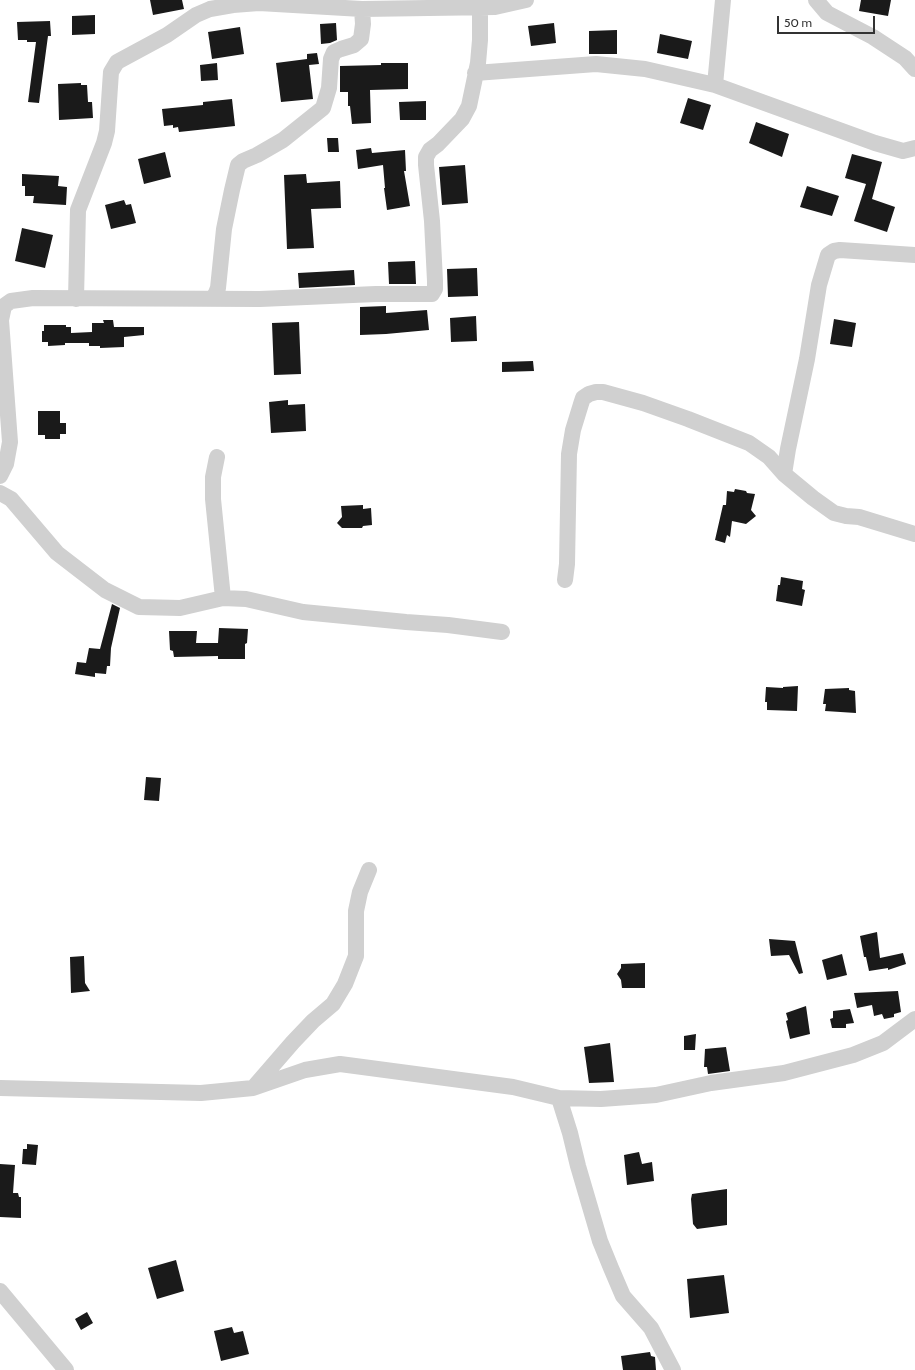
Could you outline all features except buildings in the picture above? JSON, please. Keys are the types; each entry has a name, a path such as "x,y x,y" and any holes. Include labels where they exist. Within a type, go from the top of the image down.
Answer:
{"street":[{"path":"76,299 78,210 106,137 111,72 117,62 167,34 196,15 210,9 233,5 259,3 362,9 495,7 526,0"},
{"path":"715,85 723,0"},
{"path":"816,0 827,14 873,37 905,58 915,69"},
{"path":"0,476 6,464 10,442 1,320 4,306 11,301 22,299 260,299 376,294 432,294 435,289 436,281 426,156 430,150 438,144 462,119 469,106 480,40 480,7"},
{"path":"214,298 218,288 224,229 238,166 243,161 257,155 282,140 323,108 329,88 331,59 334,52 354,45 361,39 363,24 362,9"},
{"path":"475,73 596,64 645,69 715,85 875,143 903,151 915,148"},
{"path":"784,474 807,359 819,285 828,255 834,251 840,250 915,255"},
{"path":"565,580 567,564 569,454 573,430 583,398 590,394 603,392 688,418 749,443 769,457 784,474 834,513 859,517 915,534"},
{"path":"217,457 213,477 213,500 223,598"},
{"path":"0,493 11,499 57,553 105,590 139,607 180,608 223,598 246,599 303,612 399,622 448,625 502,632"},
{"path":"253,1088 293,1042 333,1004 345,984 356,956 356,911 360,892 369,870"},
{"path":"0,1088 201,1093 253,1088 305,1070 340,1064 513,1087 559,1098 601,1099 656,1095 712,1083 784,1073 853,1055 883,1043 915,1019"},
{"path":"559,1098 600,1241 611,1268 623,1296 651,1328 673,1370"},
{"path":"0,1291 66,1370"}]}
